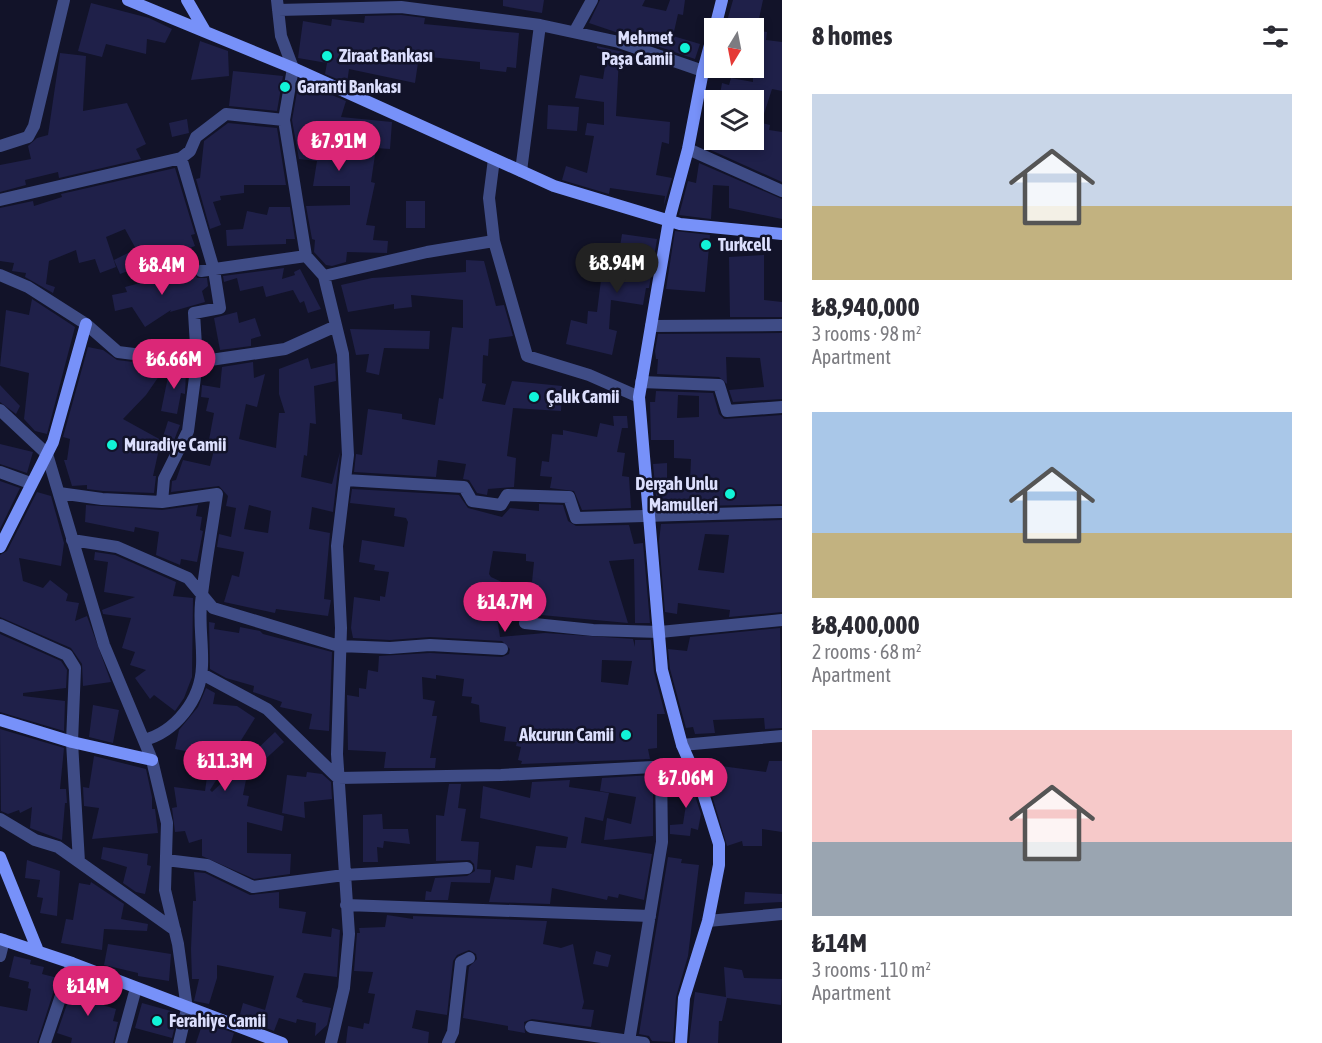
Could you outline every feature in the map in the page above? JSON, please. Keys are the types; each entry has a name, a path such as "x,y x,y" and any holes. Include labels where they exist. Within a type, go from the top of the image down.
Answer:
{"street":[{"path":"0,146 28,137 34,126 64,0"},
{"path":"128,0 293,68 554,186 669,220 782,234"},
{"path":"187,0 205,31"},
{"path":"575,31 592,0"},
{"path":"717,18 722,0"},
{"path":"332,1043 344,988 349,934 338,778 337,546 348,455 343,354 324,276 306,256 284,120 293,68 281,36 277,5 401,7 575,31 619,42 703,71"},
{"path":"521,171 540,26"},
{"path":"681,1043 684,998 708,921 719,865 719,844 702,790 682,745 662,670 647,516 645,443 639,397 669,220 688,149 704,67"},
{"path":"0,200 181,158 190,151 196,137 226,114 284,120"},
{"path":"688,149 782,191"},
{"path":"162,502 164,479 188,431 197,362 194,313 220,308 208,271 181,158"},
{"path":"494,159 489,198 494,241 527,356 589,375 639,397"},
{"path":"324,276 427,252 494,241"},
{"path":"208,271 306,256"},
{"path":"0,275 28,287 86,324 118,352 197,362 285,349 336,326"},
{"path":"0,547 30,483 54,442 86,324"},
{"path":"651,326 782,325"},
{"path":"640,382 719,385 727,411 782,407"},
{"path":"0,410 47,454 104,645 152,760 166,823 165,890 175,930 187,1009 178,1043"},
{"path":"0,472 30,483"},
{"path":"345,480 464,487 472,501 501,505 507,495 569,497 576,518 782,512"},
{"path":"59,493 102,500 162,502 217,494 199,625 202,674 193,698 174,726 160,735 144,740"},
{"path":"72,540 117,547 188,578 213,608 339,646 390,648 430,645 502,649"},
{"path":"525,623 593,630 660,632 782,620"},
{"path":"0,625 67,655 75,668 72,742 80,862"},
{"path":"202,674 267,709 338,778 501,775 691,765"},
{"path":"0,720 72,742 152,760"},
{"path":"682,745 782,736"},
{"path":"629,1041 662,842 661,766"},
{"path":"0,819 35,840 58,847 175,930"},
{"path":"0,857 38,951"},
{"path":"166,860 207,865 254,887 344,875 467,868"},
{"path":"346,905 650,916"},
{"path":"708,921 782,914"},
{"path":"0,956 2,939 72,963 187,1009 282,1043"},
{"path":"448,1043 453,1032 461,962 469,958"},
{"path":"45,1043 72,963"},
{"path":"121,1043 135,988"},
{"path":"531,1027 644,1043"}],"building":[{"path":"503,0 544,0 542,13 503,6"},
{"path":"600,0 645,0 642,6 666,11 670,0 685,0 683,15 678,14 673,36 700,44 695,59 589,23"},
{"path":"733,0 763,0 759,18 728,18"},
{"path":"91,3 149,18 172,29 165,43 147,39 146,54 106,44 102,57 78,51"},
{"path":"401,15 425,18 424,24 519,33 516,68 507,67 506,72 480,69 480,62 419,56 415,83 349,69 347,83 325,74 327,63 298,58 303,21 331,26 332,19 364,23 365,16"},
{"path":"764,32 767,32 766,40 782,42 782,91 772,89 764,114 764,90 721,90 722,83 729,85 731,78 753,82 753,78 764,78"},
{"path":"200,41 228,51 229,76 191,80"},
{"path":"597,46 623,52 621,58 619,57 616,116 670,122 669,144 662,142 656,175 672,178 664,205 665,196 610,188 609,194 562,180 566,166 587,173 594,136 585,135 587,123 604,125 604,102 575,98 580,75 603,79 607,54"},
{"path":"60,53 86,56 83,111 127,103 146,144 136,149 141,159 59,178 58,172 25,180 26,185 0,192 0,165 31,159 28,146 37,138 48,135"},
{"path":"233,71 283,76 277,111 229,106"},
{"path":"299,81 346,101 341,117 392,122 390,149 376,148 371,182 375,183 366,225 375,226 373,240 388,241 387,253 347,252 346,262 332,266 326,265 314,252 315,240 312,239 306,206 350,205 350,186 313,186 317,161 299,159 292,120"},
{"path":"548,105 579,107 577,131 547,129"},
{"path":"187,119 189,133 172,137 169,123"},
{"path":"228,123 277,128 286,185 244,185 244,193 220,196 221,200 213,202 221,225 210,229 196,179 200,178 204,141"},
{"path":"764,124 770,125 769,130 782,132 782,182 711,150 764,150"},
{"path":"699,163 782,199 782,219 729,208 729,186 713,185 711,219 679,215 688,181 696,183"},
{"path":"175,168 195,234 191,235 195,246 120,274 114,260 136,249 125,229 106,237 116,267 100,273 95,259 79,263 76,250 49,261 46,284 55,287 53,293 25,277 26,273 12,271 14,263 0,261 0,208 33,201 34,206 62,197 61,194"},
{"path":"406,201 425,201 425,228 406,228"},
{"path":"269,207 290,207 295,239 286,239 286,244 227,246 226,230 243,229 247,211 267,215"},
{"path":"675,231 710,235 705,292 666,289"},
{"path":"622,234 657,239 649,288 646,288 643,305 611,300 609,329 617,331 612,355 566,344 571,320 587,324 588,311 597,312 601,280 607,281 607,277 615,278"},
{"path":"764,255 764,300 782,302 782,317 730,317 729,257"},
{"path":"466,260 484,261 496,306 504,305 513,336 489,339 488,356 483,355 482,383 486,384 482,401 505,405 512,381 562,386 561,411 513,408 507,456 516,458 514,487 488,489 487,495 477,493 469,480 463,479 466,464 438,460 436,477 354,472 356,454 362,455 368,409 402,414 402,419 435,425 439,398 443,399 452,327 463,328 463,300 411,295 412,307 394,309 394,304 348,312 341,285 372,278 466,272"},
{"path":"284,268 282,279 295,275 294,272 300,269 321,309 308,313 304,301 300,303 293,290 266,297 263,286 240,291 237,278 224,282 223,276"},
{"path":"193,269 197,278 207,278 208,286 202,291 205,302 170,312 171,310 145,327 132,307 115,311 112,295 127,292 125,287"},
{"path":"32,299 75,327 47,434 35,431 24,419 29,373 0,366 6,310 29,315"},
{"path":"237,312 239,323 255,318 261,336 251,339 251,346 220,350 214,318"},
{"path":"350,329 430,331 429,349 384,348 379,375 366,372 369,354 356,355"},
{"path":"782,333 782,399 733,402 729,390 764,387 760,358 726,357 727,384 719,377 657,374 658,359 656,359 655,351 658,334"},
{"path":"88,347 103,350 117,360 166,366 146,395 123,419 161,440 153,476 156,476 154,493 103,491 87,489 87,485 72,486 64,460 67,460 70,439 63,437"},
{"path":"308,358 311,369 335,363 336,381 314,386 316,424 310,423 307,456 304,455 301,477 332,484 340,452 333,512 312,507 309,529 330,533 324,599 331,600 328,616 276,609 275,613 224,602 232,575 239,577 244,552 217,547 219,534 231,537 236,508 226,506 228,496 219,486 171,492 172,481 176,480 183,460 210,466 216,442 209,440 214,413 206,411 209,398 201,397 202,385 220,388 222,367 253,362 254,378 265,374 257,407 246,404 239,439 276,448 279,413 285,413 279,394 279,369","holes":["249,505 271,511 268,533 244,529"]},
{"path":"170,367 186,371 185,394 181,393 177,414 161,411"},
{"path":"0,385 20,406 16,414 0,402"},
{"path":"656,391 713,393 719,414 724,419 782,415 782,504 657,507 653,464 667,463 667,481 690,483 691,459 674,458 674,440 651,440 650,402 655,402","holes":["678,395 699,396 699,417 677,418"]},
{"path":"613,416 627,416 628,428 622,428 617,452 625,453 622,476 629,477 631,508 582,510 574,491 550,488 552,477 540,476 542,461 549,462 552,434 563,435 563,430 597,437 600,423 614,426"},
{"path":"168,421 180,425 173,443 162,440"},
{"path":"0,444 33,452 27,473 0,464"},
{"path":"0,481 20,488 0,529"},
{"path":"352,489 459,495 468,508 502,517 510,508 539,511 539,504 563,505 568,521 576,526 629,525 634,544 643,543 650,623 635,623 634,559 609,561 628,623 496,611 500,637 545,633 633,639 635,647 635,640 651,640 654,672 665,714 657,714 657,748 648,749 650,759 521,764 522,761 518,760 521,747 516,746 517,742 504,741 506,727 480,722 479,705 471,703 472,697 462,696 464,679 436,675 436,679 422,677 423,699 435,701 432,716 437,716 430,758 436,758 435,768 384,768 386,752 348,750 347,695 359,697 359,688 366,689 368,670 378,672 379,656 430,653 502,657 509,654 510,649 502,641 430,637 390,640 353,638 351,628 354,597 380,601 380,596 385,597 389,572 374,570 375,565 359,562 362,540 404,547 408,522 406,518 394,516 395,508 350,503","holes":["493,551 526,554 526,561 534,562 532,582 506,584 491,577 489,574","602,660 632,661 628,685 601,682"]},
{"path":"37,492 51,496 64,543 61,566 19,558 23,581 43,588 50,580 68,594 66,601 79,603 75,621 87,616 111,682 83,686 82,664 71,648 0,617 0,555 7,551"},
{"path":"86,505 162,510 198,505 196,516 202,517 200,530 203,531 197,562 181,559 180,565 156,555 159,532 135,527 134,532 85,522"},
{"path":"782,520 782,612 729,617 730,610 678,603 677,614 665,612 659,541 661,524","holes":["705,534 729,535 724,573 698,570"]},
{"path":"95,552 115,555 176,582 173,596 193,598 192,677 184,698 175,711 154,695 150,699 135,678 146,670 130,665 135,652 122,648 131,618 103,614 102,610 135,597 104,592 108,562 94,560"},
{"path":"209,622 215,623 214,629 239,633 240,627 332,652 329,731 309,729 312,714 280,707 282,702 253,692 254,686 226,678 210,669"},
{"path":"780,628 782,728 765,729 764,718 713,720 715,733 695,734 693,727 686,728 670,669 668,649 687,651 690,637"},
{"path":"0,634 61,661 67,670 66,688 23,693 23,696 65,701 64,731 0,712"},
{"path":"206,688 215,693 213,704 237,706 255,718 210,790 212,792 275,732 284,742 259,765 251,755 243,795 249,796 247,806 284,816 282,831 247,822 247,853 291,854 290,874 254,879 202,856 202,839 189,843 185,831 175,832 172,808 177,807 174,787 205,791 210,756 175,749 179,730 198,707"},
{"path":"93,705 119,710 113,743 89,737"},
{"path":"0,729 64,748 60,789 66,789 67,803 65,803 62,840 30,828 32,807 20,813 19,810 8,814 1,811"},
{"path":"94,756 146,769 158,833 92,839 99,808 84,806 83,787 89,788"},
{"path":"769,761 782,761 782,832 762,829 762,846 743,846 742,841 727,846 710,789 713,789 715,768 721,766 766,772"},
{"path":"307,772 322,774 331,782 332,799 304,802 305,818 282,813 287,775 306,777"},
{"path":"653,775 653,836 604,840 607,818 631,824 636,797 600,791 602,778"},
{"path":"570,780 569,787 609,793 603,821 585,817 581,843 652,854 644,900 619,894 618,898 608,896 607,900 552,888 550,904 489,902 495,877 514,880 516,865 532,868 536,846 566,848 568,837 480,818 483,786 530,798 532,782"},
{"path":"669,781 691,785 701,814 698,830 691,828 690,836 670,834 670,825 683,824 687,798 670,795"},
{"path":"449,784 461,784 458,808 466,809 461,841 479,842 477,869 491,870 490,883 451,882 448,900 425,900 426,891 431,892 435,878 467,876 475,871 474,864 470,860 436,861 436,815 444,816"},
{"path":"382,814 383,829 408,829 410,844 384,841 383,848 377,847 378,862 363,862 363,815"},
{"path":"103,847 148,854 147,865 151,866 145,894 136,892 123,883 127,867 101,859"},
{"path":"668,857 682,859 681,863 699,865 688,956 676,997 673,1042 652,1041 649,1036 639,1034"},
{"path":"27,860 60,871 57,916 40,913 43,898 37,897 40,880 25,878"},
{"path":"194,872 205,873 250,895 279,892 279,908 306,912 302,933 331,937 332,928 340,930 337,977 304,973 296,997 303,1000 302,1002 331,1008 327,1025 315,1036 316,1023 297,1019 296,1023 279,1018 274,1031 239,1018 243,1003 265,1010 274,976 217,965 217,978 209,1004 194,1001 199,979 192,979 193,901 196,901"},
{"path":"91,882 124,904 121,919 148,924 147,931 104,929 102,950 61,943 66,919 73,920 79,883 90,885"},
{"path":"745,892 782,894 782,902 744,904"},
{"path":"387,915 413,919 413,916 547,921 543,944 561,948 573,944 584,1002 582,1009 594,1010 591,1027 532,1019 524,1022 525,1033 508,1030 508,1026 463,1018 469,967 477,959 476,954 469,950 457,955 453,961 447,1015 416,1010 412,1028 429,1032 428,1043 346,1043 348,1026 363,1029 364,1023 369,1024 375,994 368,993 373,972 354,971 357,933 360,933 359,928 385,927"},
{"path":"108,944 171,954 169,981 138,976 138,973 104,965"},
{"path":"596,951 611,955 608,967 593,964"},
{"path":"14,956 31,960 30,964 44,967 42,974 58,978 37,1043 0,1043 0,1006 27,1011 31,989 28,988 29,982 9,977"},
{"path":"724,967 742,970 744,978 782,979 781,1005 727,998 722,1021 719,1021 718,1043 689,1043 695,992 726,997"},
{"path":"75,981 102,987 99,1004 116,1009 113,1021 118,1022 113,1043 71,1043 72,1038 57,1033"},
{"name":"Ferahiye Camii","path":"142,1003 178,1013 172,1038 135,1028"},
{"path":"203,1022 234,1033 231,1043 196,1043"}],"place":[{"name":"Mehmet Paşa Camii","path":"685,48"},
{"name":"Ziraat Bankası","path":"327,56"},
{"name":"Garanti Bankası","path":"285,87"},
{"name":"Turkcell","path":"706,245"},
{"name":"Çalık Camii","path":"534,397"},
{"name":"Muradiye Camii","path":"112,445"},
{"name":"Dergah Unlu Mamulleri","path":"730,494"},
{"name":"Akcurun Camii","path":"626,735"},
{"name":"Ferahiye Camii","path":"157,1021"}]}
